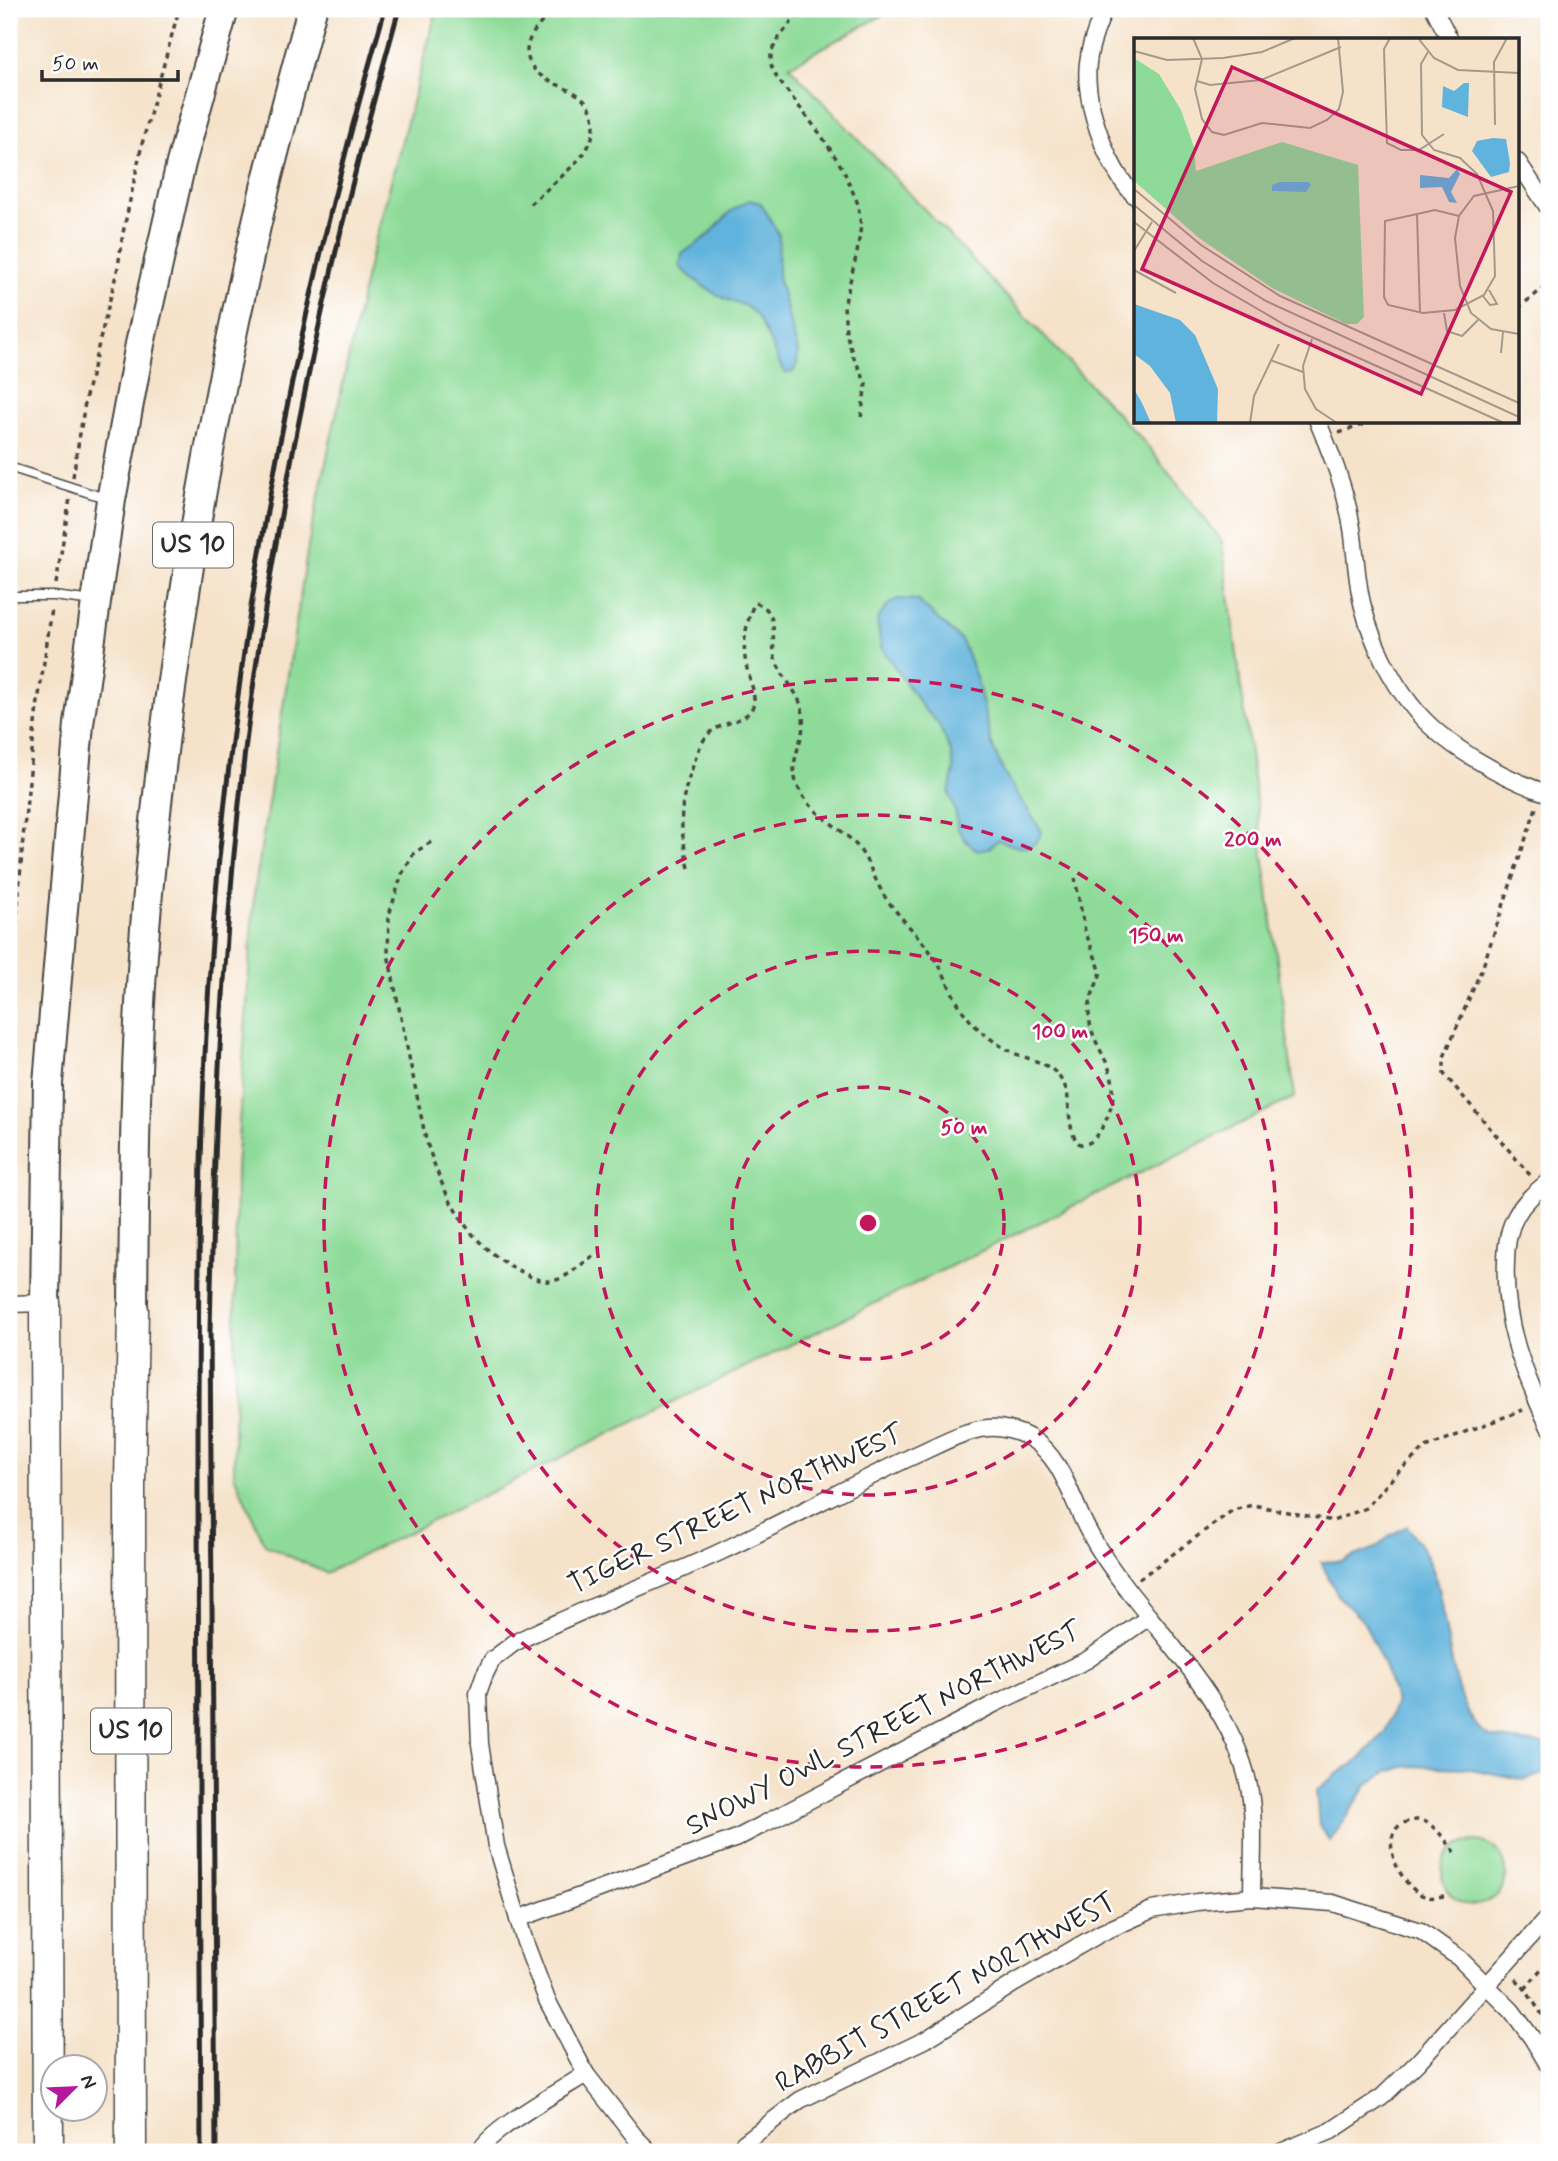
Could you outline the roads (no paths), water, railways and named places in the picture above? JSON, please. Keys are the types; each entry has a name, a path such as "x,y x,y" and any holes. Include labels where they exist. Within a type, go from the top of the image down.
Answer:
{"highway":[{"path":"48,2152 45,1303 48,1083 79,724 111,500 140,344 181,163 224,9"},
{"name":"US 10","path":"131,2152 132,1310 135,1091 148,895 165,734 195,533 226,367 265,190 312,9"}],"street":[{"path":"1104,9 1088,57 1090,100 1096,124 1114,166 1125,186 1134,195"},
{"path":"1433,9 1449,38"},
{"path":"1520,165 1549,209"},
{"path":"1319,424 1345,494 1363,607 1393,676 1413,708 1442,735 1492,770 1542,792"},
{"path":"1541,1188 1516,1216 1506,1242 1505,1276 1510,1328 1520,1360 1549,1427"},
{"path":"9,1304 45,1303"},
{"name":"TIGER STREET NORTHWEST","path":"518,1919 496,1846 480,1744 478,1693 492,1660 514,1643 544,1628 720,1552 941,1444 988,1428 1008,1429 1029,1437 1055,1463 1089,1534 1149,1617"},
{"path":"1149,1617 1201,1685 1224,1720 1238,1750 1249,1784 1252,1897"},
{"name":"SNOWY OWL STREET NORTHWEST","path":"518,1919 737,1838 993,1704 1087,1660 1149,1617"},
{"name":"RABBIT STREET NORTHWEST","path":"735,2152 800,2100 925,2039 1101,1933 1152,1910 1197,1902 1252,1897 1333,1903 1421,1931 1459,1958 1512,2011 1549,2066"},
{"path":"1281,2152 1331,2131 1382,2097 1418,2062 1549,1916"},
{"path":"518,1919 547,2000 586,2074 650,2152"},
{"path":"480,2152 481,2147 498,2130 586,2074"}],"lane":[{"path":"9,467 111,500"},
{"path":"9,596 54,596 96,601"}],"water":[{"path":"749,200 761,203 779,235 778,276 798,352 793,372 784,373 762,325 752,311 713,293 680,267 682,254 710,234 730,212"},
{"path":"898,599 917,600 962,641 977,680 992,745 1005,775 1042,832 1034,844 1017,847 998,840 989,848 977,850 957,828 956,814 949,793 954,769 951,752 938,723 924,709 881,647 877,619 889,604"},
{"path":"1407,1526 1426,1554 1434,1573 1451,1660 1464,1704 1474,1722 1490,1737 1549,1745 1543,1774 1525,1780 1466,1768 1408,1766 1387,1772 1368,1784 1330,1841 1319,1826 1316,1790 1359,1760 1385,1732 1396,1702 1383,1663 1364,1622 1338,1596 1321,1562 1342,1561 1376,1548"}],"railway":[{"path":"201,2152 198,1360 203,1099 220,847 251,605 272,484 323,245 385,9"},
{"path":"216,2152 210,1331 219,1071 230,898 248,726 287,481 338,243 399,9"}]}
